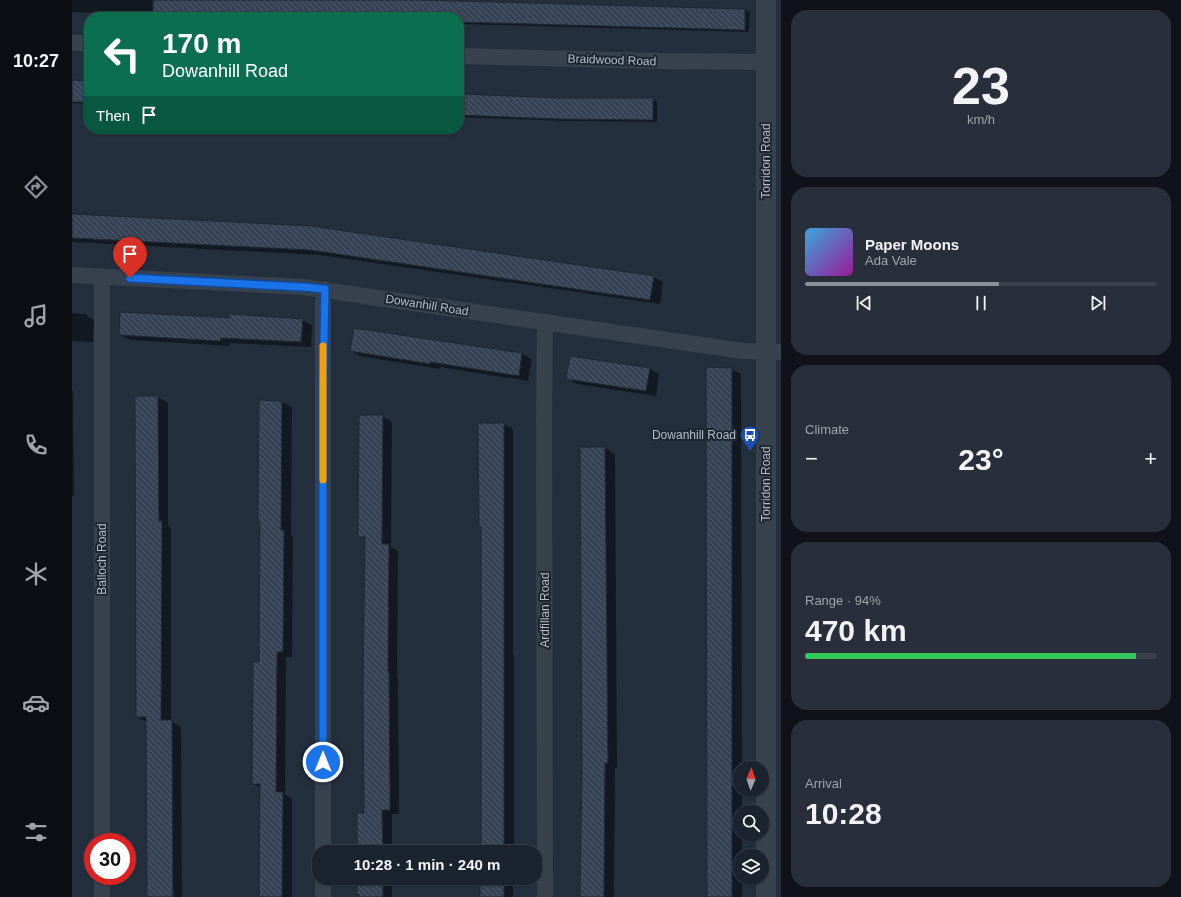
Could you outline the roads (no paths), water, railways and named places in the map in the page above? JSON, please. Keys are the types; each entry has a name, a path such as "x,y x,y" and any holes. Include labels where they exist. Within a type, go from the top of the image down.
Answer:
{"street":[{"name":"Torridon Road","path":"766,0 766,62 774,352 766,897"},
{"path":"72,43 84,43"},
{"name":"Braidwood Road","path":"464,56 766,62"},
{"name":"Dowanhill Road","path":"72,275 325,289 743,351 774,352"},
{"name":"Balloch Road","path":"102,276 102,833"},
{"path":"323,845 323,385 325,289"},
{"name":"Ardfillan Road","path":"545,322 545,897"},
{"path":"102,885 102,897"},
{"path":"323,885 323,897"}],"place":[{"name":"Dowanhill Road","path":"750,452"}]}
